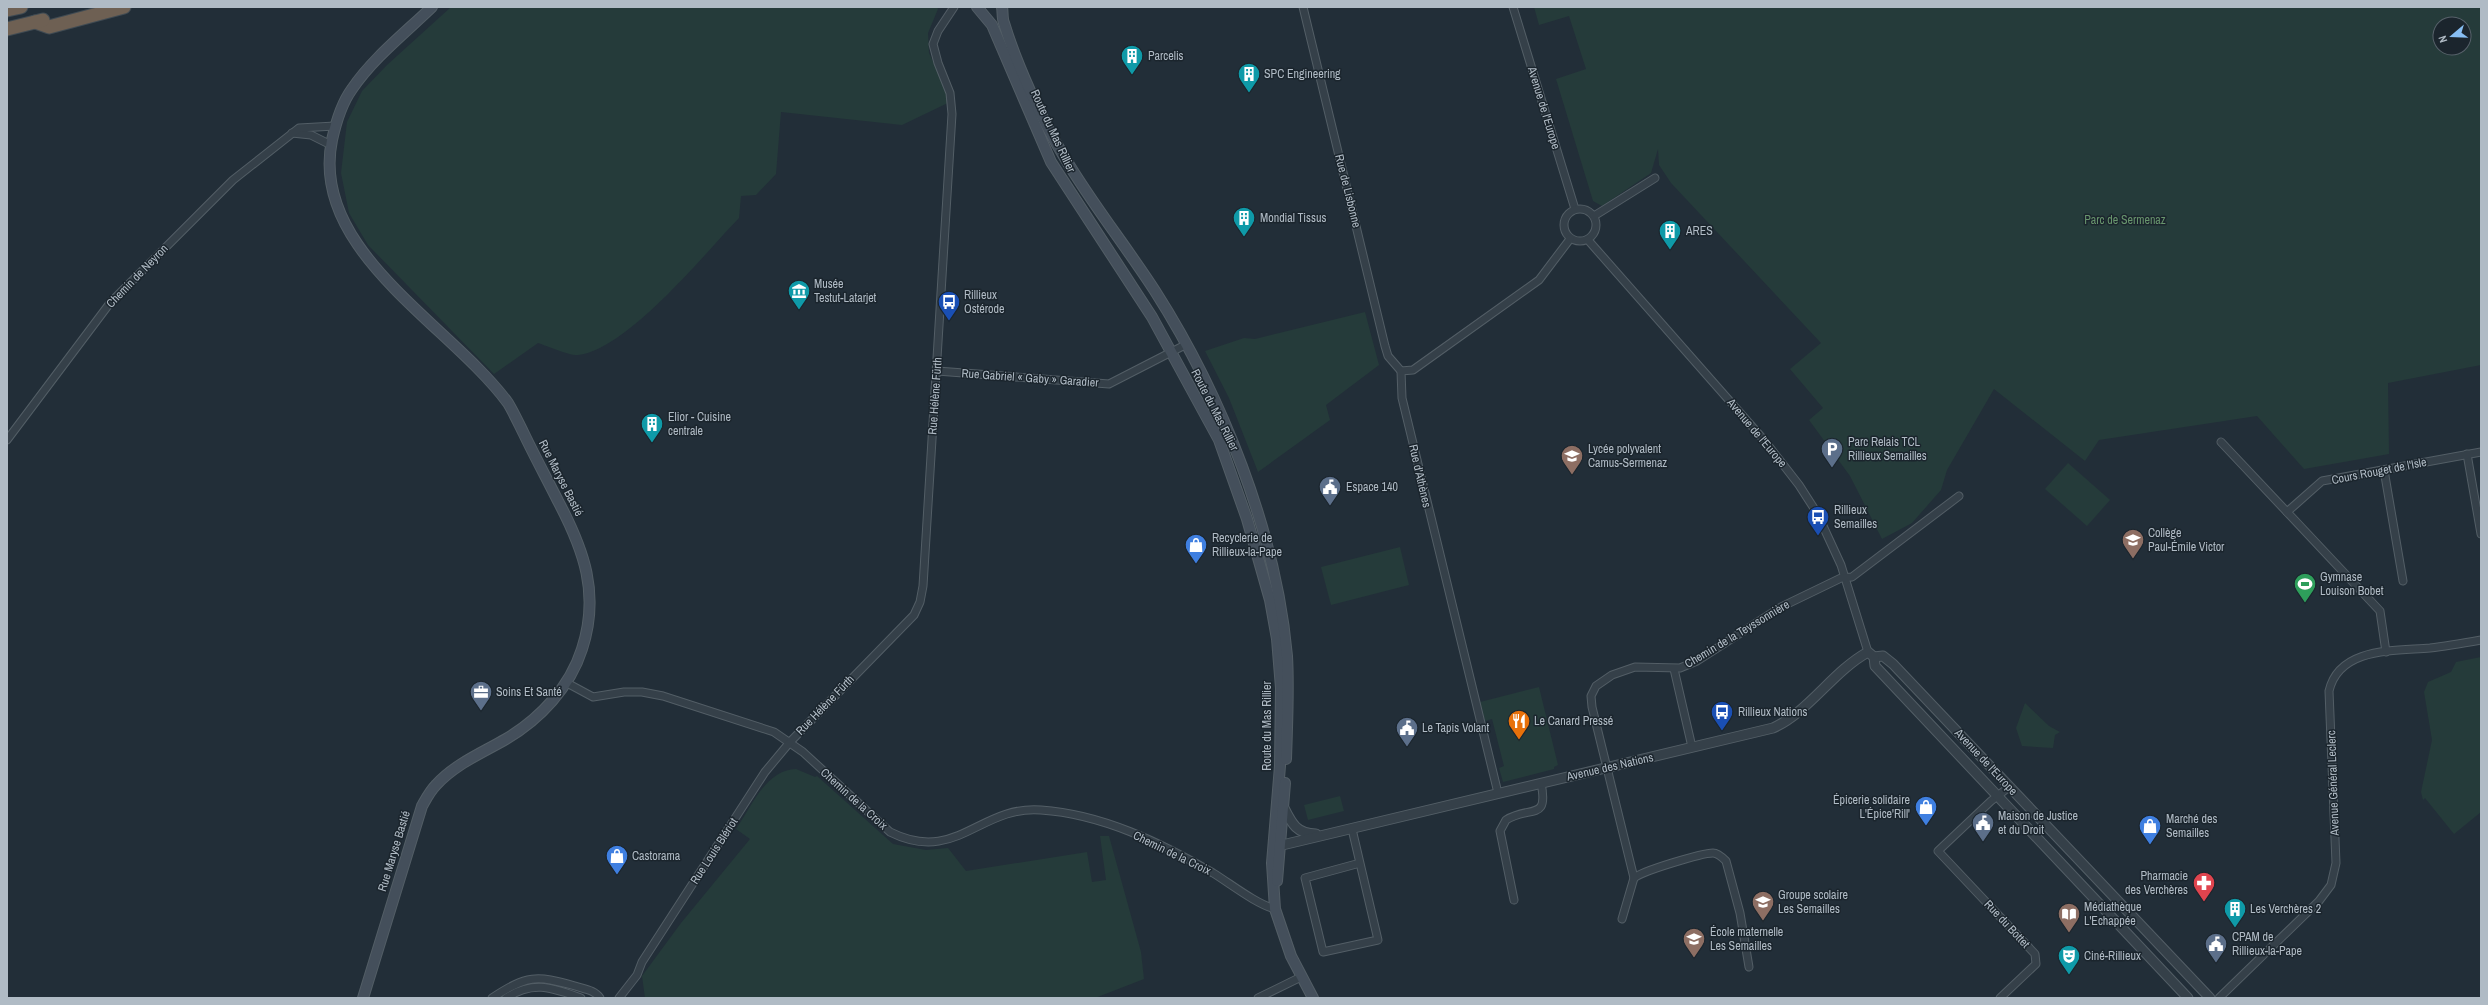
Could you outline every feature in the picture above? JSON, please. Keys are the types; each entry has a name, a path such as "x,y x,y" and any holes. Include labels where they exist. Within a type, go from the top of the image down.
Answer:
{"highway":[{"path":"7,10 20,7"},
{"path":"7,29 91,7"},
{"path":"35,22 49,26 124,7"}],"main road":[{"name":"Rue Maryse Bastié","path":"363,998 369,984 413,831 422,806 435,786 454,769 510,737 539,715 567,683 582,649 590,609 588,573 574,530 508,404 473,365 376,267 351,238 343,223 333,194 330,162 331,145 335,126 341,109 352,87 382,54 432,7"},
{"name":"Route du Mas Rillier","path":"977,7 992,25 1051,162 1152,317 1219,440 1247,519 1270,600 1277,639 1281,688 1280,766 1274,895 1275,909 1284,940 1301,977 1313,998"},
{"name":"Route du Mas Rillier","path":"1002,7 1003,20 1015,53 1064,158 1156,292 1220,413 1233,443 1265,534 1274,569 1287,656 1288,711 1284,808 1277,846"},
{"name":"Rue Maryse Bastié","path":"367,998 369,984"}],"street":[{"name":"Rue Hélène Fürth","path":"790,742 914,615 920,602 937,371 952,114 950,93 938,63 933,44 938,31 954,7"},
{"name":"Rue de Lisbonne","path":"1303,7 1385,346 1388,356 1401,371"},
{"name":"Avenue de l'Europe","path":"1513,7 1575,210"},
{"name":"Chemin de Neyron","path":"7,440 110,303 233,180 290,133 305,127 335,126"},
{"path":"290,133 311,135 331,145"},
{"path":"1594,216 1655,178"},
{"path":"1575,210 1586,210 1594,216 1597,227 1592,237 1588,240 1579,242 1570,239 1564,228 1564,222 1570,212 1575,210"},
{"path":"1401,371 1413,370 1539,280 1570,239"},
{"name":"Avenue de l'Europe","path":"1588,240 1787,468 1817,513 1846,577 1875,666 2188,998"},
{"name":"Rue Gabriel « Gaby » Garadier","path":"937,371 1109,384 1172,354 1185,345"},
{"name":"Rue d'Athènes","path":"1401,371 1402,398 1498,793"},
{"path":"2221,442 2380,611 2386,652"},
{"name":"Cours Rouget de l'Isle","path":"2287,512 2322,481 2481,452"},
{"path":"2467,454 2481,534"},
{"path":"2384,470 2403,580"},
{"name":"Chemin de la Teyssonnière","path":"1634,878 1614,791 1606,767 1591,696 1596,686 1612,675 1635,667 1674,669 1697,661 1781,607 1846,577 1852,577 1959,496"},
{"name":"Avenue Général Leclerc","path":"2219,998 2318,901 2331,884 2336,863 2329,692 2333,678 2347,663 2368,654 2481,640"},
{"name":"Avenue de l'Europe","path":"1871,655 1884,656 1893,664 2210,998"},
{"name":"Avenue des Nations","path":"1277,846 1606,767 1756,733 1789,721 1853,661 1871,655"},
{"path":"1674,669 1692,747"},
{"name":"Chemin de la Croix","path":"567,683 593,697 624,692 642,692 664,696 752,723 774,732 790,742 890,832 904,839 922,843 954,839 1002,814 1022,809 1042,810 1074,815 1138,834 1203,867 1275,909"},
{"name":"Rue Louis Blériot","path":"619,998 637,975 642,962 765,772 790,742"},
{"path":"1514,900 1500,831 1506,820 1538,810 1543,805 1544,801 1541,783"},
{"path":"1998,797 2009,787"},
{"name":"Rue du Bottet","path":"1998,797 1991,801 1938,850 2035,954 2036,964 2000,998"},
{"name":"Avenue des Nations","path":"1284,808 1299,832 1327,833"},
{"path":"1352,829 1360,863 1378,940 1323,952 1305,878 1360,863"},
{"path":"1622,919 1634,878 1647,871 1713,853 1726,861 1740,913 1749,967"},
{"path":"1258,998 1301,977"},
{"path":"492,998 516,984 535,978 546,978 592,991 600,998"},
{"path":"506,998 521,989 540,987 552,988 581,998"}],"green space":[{"path":"451,7 937,7 938,9 928,33 929,53 952,101 902,125 781,112 776,174 756,195 741,196 739,218 664,298 642,319 598,349 578,355 538,343 494,374 368,245 349,213 341,173 347,122 362,91 387,65"},
{"name":"Parc de Sermenaz","path":"1534,7 2481,7 2481,365 2388,383 2389,454 2304,469 2257,416 2099,440 2085,461 1994,389 1947,470 1941,490 1912,523 1882,539 1850,476 1809,420 1823,408 1790,369 1821,343 1671,183 1659,165 1658,149 1651,173 1602,206 1593,201 1556,79 1586,69 1569,16 1539,25"},
{"path":"1365,312 1379,365 1326,405 1330,420 1258,472 1229,398 1205,351 1244,338 1255,339"},
{"path":"2068,463 2110,500 2087,526 2045,489"},
{"path":"1400,547 1409,585 1331,605 1321,567"},
{"path":"2481,657 2481,812 2454,834 2425,798 2423,800 2421,792 2432,740 2424,692 2428,682 2451,672 2456,662"},
{"path":"1539,687 1558,765 1554,767 1554,769 1503,782 1499,768 1504,766 1492,719 1485,721 1480,702"},
{"path":"2025,703 2049,726 2060,732 2055,735 2053,748 2022,746 2016,728"},
{"path":"796,769 815,777 817,776 893,844 926,850 948,848 966,871 1087,852 1092,882 1106,880 1100,836 1109,836 1141,952 1144,979 1095,998 645,998 642,976 681,923 750,839 736,829 753,801 767,783 776,776 785,771"},
{"path":"1340,796 1344,811 1308,820 1304,805"}],"place":[{"name":"Parcelis","path":"1132,76"},
{"name":"SPC Engineering","path":"1249,94"},
{"name":"Mondial Tissus","path":"1244,238"},
{"name":"ARES","path":"1670,250"},
{"name":"Musée Testut-Latarjet","path":"799,310"},
{"name":"Rillieux Ostérode","path":"949,322"},
{"name":"Elior - Cuisine centrale","path":"652,444"},
{"name":"Parc Relais TCL Rillieux Semailles","path":"1832,468"},
{"name":"Lycée polyvalent Camus-Sermenaz","path":"1572,476"},
{"name":"Espace 140","path":"1330,506"},
{"name":"Rillieux Semailles","path":"1818,536"},
{"name":"Collège Paul-Émile Victor","path":"2133,560"},
{"name":"Recyclerie de Rillieux-la-Pape","path":"1196,564"},
{"name":"Gymnase Louison Bobet","path":"2305,604"},
{"name":"Soins Et Santé","path":"481,712"},
{"name":"Rillieux Nations","path":"1722,732"},
{"name":"Le Canard Pressé","path":"1519,740"},
{"name":"Le Tapis Volant","path":"1407,748"},
{"name":"Épicerie solidaire L'Épice'Rill'","path":"1926,826"},
{"name":"Maison de Justice et du Droit","path":"1983,842"},
{"name":"Marché des Semailles","path":"2150,846"},
{"name":"Castorama","path":"617,876"},
{"name":"Pharmacie des Verchères","path":"2204,902"},
{"name":"Groupe scolaire Les Semailles","path":"1763,922"},
{"name":"Les Verchères 2","path":"2235,928"},
{"name":"Médiathèque L'Echappée","path":"2069,934"},
{"name":"École maternelle Les Semailles","path":"1694,958"},
{"name":"CPAM de Rillieux-la-Pape","path":"2216,964"},
{"name":"Ciné-Rillieux","path":"2069,976"}]}
